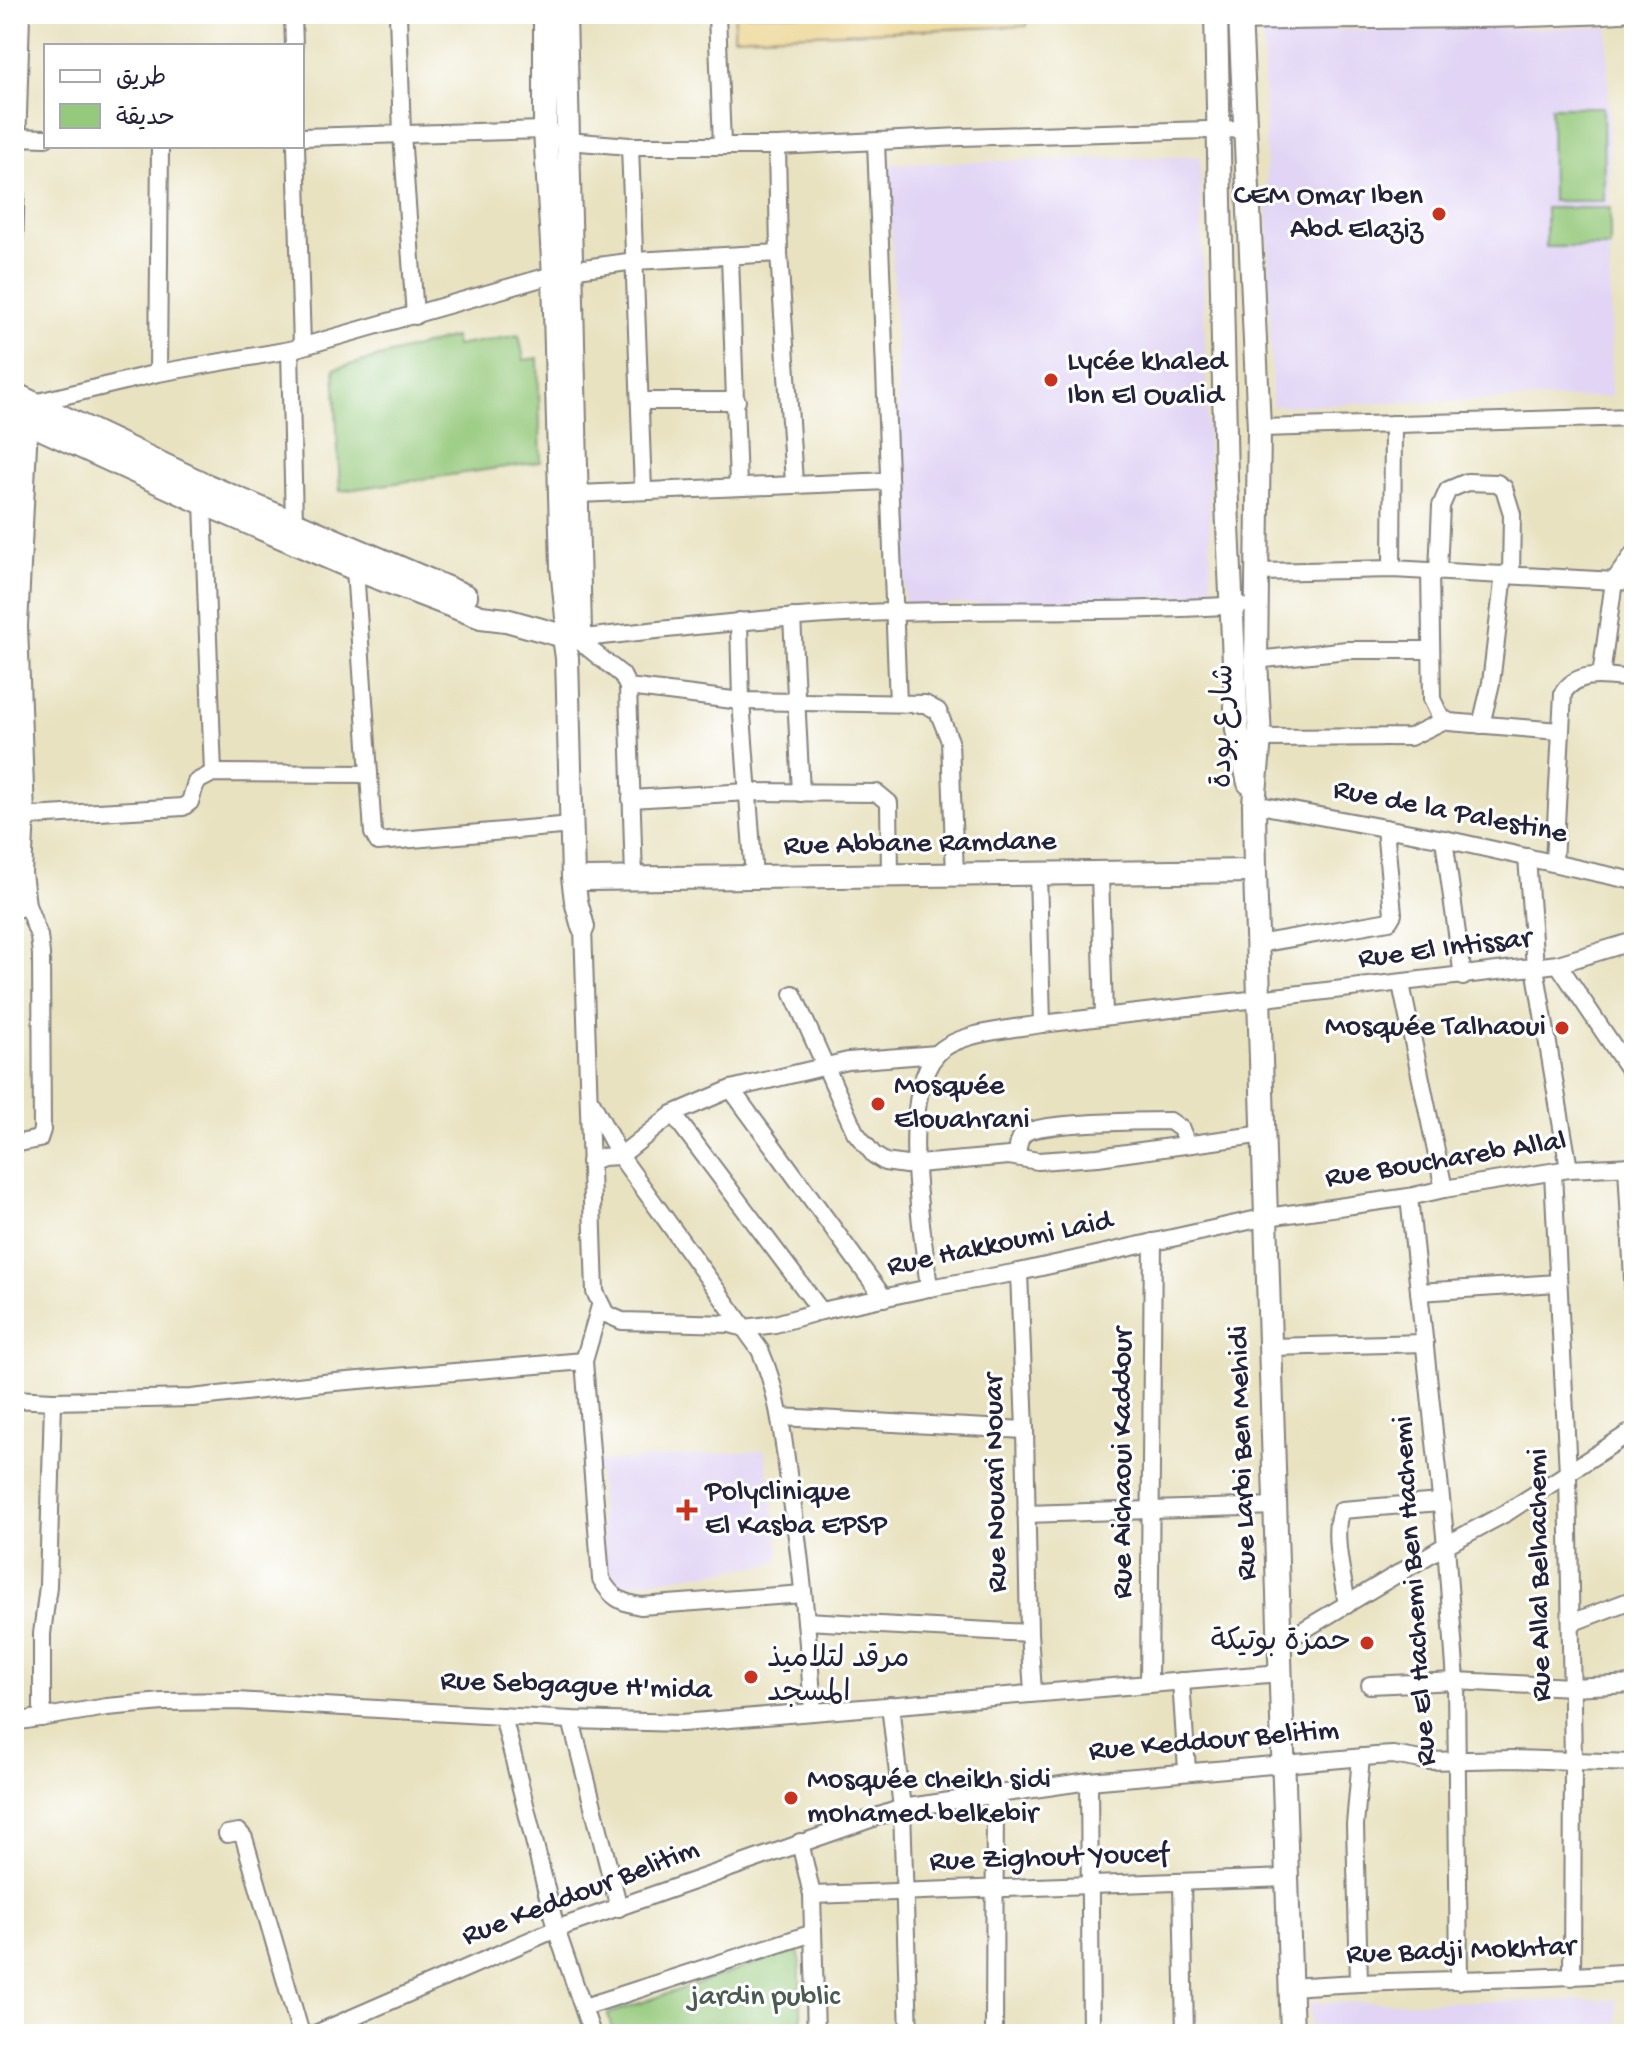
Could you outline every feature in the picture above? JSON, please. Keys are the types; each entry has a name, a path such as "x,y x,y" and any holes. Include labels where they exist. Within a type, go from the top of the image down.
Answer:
{"street":[{"path":"14,247 21,14"},
{"path":"293,14 294,44"},
{"path":"398,14 402,134 415,316"},
{"path":"545,14 545,130 562,273 578,494 574,638"},
{"path":"565,14 567,141 562,273 562,567 565,617 578,654 572,825 574,889 583,927"},
{"path":"717,14 722,145"},
{"name":"شارع بودة","path":"1216,14 1231,606 1237,730 1254,804"},
{"path":"1382,21 1400,14"},
{"path":"1240,18 1329,17 1382,21 1620,14"},
{"name":"شارع بودة","path":"1240,18 1259,428 1256,660 1260,738 1254,804"},
{"path":"304,137 545,130 567,141 630,146 777,146 1243,129"},
{"path":"15,137 44,138"},
{"path":"876,142 898,703"},
{"path":"630,146 643,490"},
{"path":"777,146 779,253 794,483"},
{"path":"158,373 160,148"},
{"path":"294,523 296,148"},
{"path":"21,407 158,373 296,348 562,273 635,261 779,253"},
{"path":"730,257 738,486"},
{"path":"640,401 737,401"},
{"path":"21,407 203,503 355,569 481,617 506,620 574,638 792,617 1257,604"},
{"path":"21,407 486,604 506,620"},
{"path":"14,1144 39,1139 42,1130 41,954 39,936 20,908 23,873 18,779 17,626 21,407"},
{"path":"1259,428 1634,417"},
{"path":"1392,569 1393,424"},
{"path":"578,494 889,481"},
{"path":"1445,720 1432,699 1431,650 1434,571 1441,506 1448,490 1467,482 1497,483 1504,488 1512,514 1508,574 1491,683 1481,725"},
{"path":"203,503 213,773"},
{"path":"1601,676 1614,581 1634,553"},
{"path":"355,569 373,833 378,842 572,825"},
{"path":"1257,572 1392,569 1634,582"},
{"path":"792,617 801,793"},
{"path":"739,621 741,701 754,877"},
{"path":"574,638 622,675 628,687 634,878"},
{"path":"1256,660 1347,650 1431,650"},
{"path":"1554,862 1563,693 1568,685 1583,676 1634,679"},
{"path":"628,687 741,701 931,706 938,711 950,741 955,875"},
{"path":"1260,738 1410,737 1445,720 1559,731"},
{"path":"576,761 586,879 583,927 590,1162 595,1292 600,1306 584,1361 601,1579 617,1600 641,1606 803,1594"},
{"path":"20,816 183,807 190,802 196,782 213,773 369,774"},
{"path":"631,799 748,792 866,792 883,796 889,803 890,813 890,875"},
{"name":"Rue de la Palestine","path":"1254,804 1444,839 1634,881"},
{"name":"Rue Larbi Ben Mehidi","path":"1254,804 1292,2034"},
{"path":"1258,944 1389,921 1393,914 1385,828"},
{"path":"1444,839 1463,977"},
{"name":"Rue Allal Belhachemi","path":"1527,857 1535,967 1561,1171 1558,1283 1568,1473 1573,1762 1572,1977"},
{"name":"Rue Abbane Ramdane","path":"586,879 1255,871"},
{"path":"1038,873 1042,1024"},
{"path":"1100,873 1104,1016"},
{"name":"Rue El Intissar","path":"937,1054 972,1036 1042,1024 1463,977 1558,964 1631,947"},
{"path":"1558,964 1634,1077"},
{"path":"1401,984 1444,1189"},
{"path":"793,994 855,1132 874,1155 896,1165 1017,1156 1038,1161 1264,1134"},
{"path":"590,1162 608,1155 620,1156 673,1114 731,1089 824,1066 913,1054 937,1054 919,1089 915,1119 916,1163 929,1288"},
{"path":"731,1089 884,1298"},
{"path":"588,1093 620,1156 745,1328 767,1364 780,1417 803,1594 813,1712"},
{"path":"673,1114 821,1311"},
{"path":"1017,1156 1020,1139 1029,1130 1138,1122 1170,1121 1181,1129 1187,1144"},
{"path":"1138,1122 1141,1151"},
{"path":"1630,1166 1634,1298"},
{"name":"Rue Bouchareb Allal","path":"1267,1217 1561,1171 1630,1166"},
{"name":"Rue El Hachemi Ben Hachemi","path":"1409,1197 1446,1545 1456,1681 1459,1981"},
{"name":"Rue Hakkoumi Laid","path":"600,1306 606,1314 622,1321 730,1324 745,1328 775,1324 821,1311 1019,1272 1267,1217"},
{"name":"Rue Aichaoui Kaddour","path":"1149,1684 1153,1242"},
{"name":"Rue Nouari Nouar","path":"1019,1272 1033,1692"},
{"path":"1419,1292 1558,1283"},
{"path":"1271,1347 1425,1343"},
{"path":"14,1399 192,1398 324,1383 584,1361"},
{"path":"42,1718 42,1634 48,1586 53,1401"},
{"path":"780,1417 1025,1430"},
{"path":"1280,1644 1446,1545 1506,1513 1634,1430"},
{"path":"1347,1605 1337,1531 1337,1518 1342,1510 1440,1502"},
{"path":"1026,1514 1276,1506"},
{"path":"1571,1623 1634,1599"},
{"path":"806,1621 1029,1633"},
{"name":"Rue Sebgague H'mida","path":"14,1722 149,1703 236,1701 571,1720 682,1723 1281,1673"},
{"path":"1181,1681 1187,1770"},
{"path":"1370,1685 1456,1681 1571,1687 1634,1684"},
{"path":"890,1705 902,1808 909,2034"},
{"path":"503,1716 556,1929 592,2034"},
{"path":"571,1720 619,1908"},
{"name":"Rue Keddour Belitim","path":"315,2034 556,1929 902,1808 995,1793 1187,1770 1393,1755 1414,1760 1634,1763"},
{"path":"1359,1982 1355,1825 1361,1757"},
{"path":"1089,1781 1091,2034"},
{"path":"994,2034 995,1793"},
{"path":"227,1834 239,1832 244,1838 301,2034"},
{"path":"800,1842 812,1895 816,2034"},
{"name":"Rue Zighout Youcef","path":"812,1895 1287,1878"},
{"path":"1182,1882 1185,2034"},
{"path":"584,2007 813,1933"},
{"name":"Rue Badji Mokhtar","path":"1291,1987 1634,1973"}],"shaded area":[{"name":"CEM Omar Iben Abd Elaziz","path":"1608,27 1611,397 1272,406 1263,31"},
{"name":"Lycée khaled Ibn El Oualid","path":"1200,156 1212,596 905,606 889,164"},
{"name":"Polyclinique El Kasba EPSP","path":"765,1450 780,1557 773,1564 618,1585 604,1573 598,1462"},
{"path":"1617,2000 1617,2034 1310,2034 1310,2003"}],"green space":[{"path":"1551,107 1603,107 1604,201 1552,201"},
{"path":"1546,208 1610,208 1610,247 1546,247"},
{"path":"519,335 524,360 538,358 541,462 340,491 334,369 454,337 456,346"},
{"name":"jardin public","path":"799,1949 802,2034 613,2034 608,2014"}],"sand":[{"path":"735,14 1027,14 1027,26 734,37"}],"place":[{"name":"CEM Omar Iben Abd Elaziz","path":"1439,214"},
{"name":"Lycée khaled Ibn El Oualid","path":"1051,380"},
{"name":"Mosquée Talhaoui","path":"1562,1028"},
{"name":"Mosquée Elouahrani","path":"878,1104"},
{"name":"Polyclinique El Kasba EPSP","path":"687,1510"},
{"name":"حمزة بوتيكة","path":"1367,1643"},
{"name":"مرقد لتلاميذ المسجد","path":"751,1677"},
{"name":"Mosquée cheikh sidi mohamed belkebir","path":"791,1798"}]}
